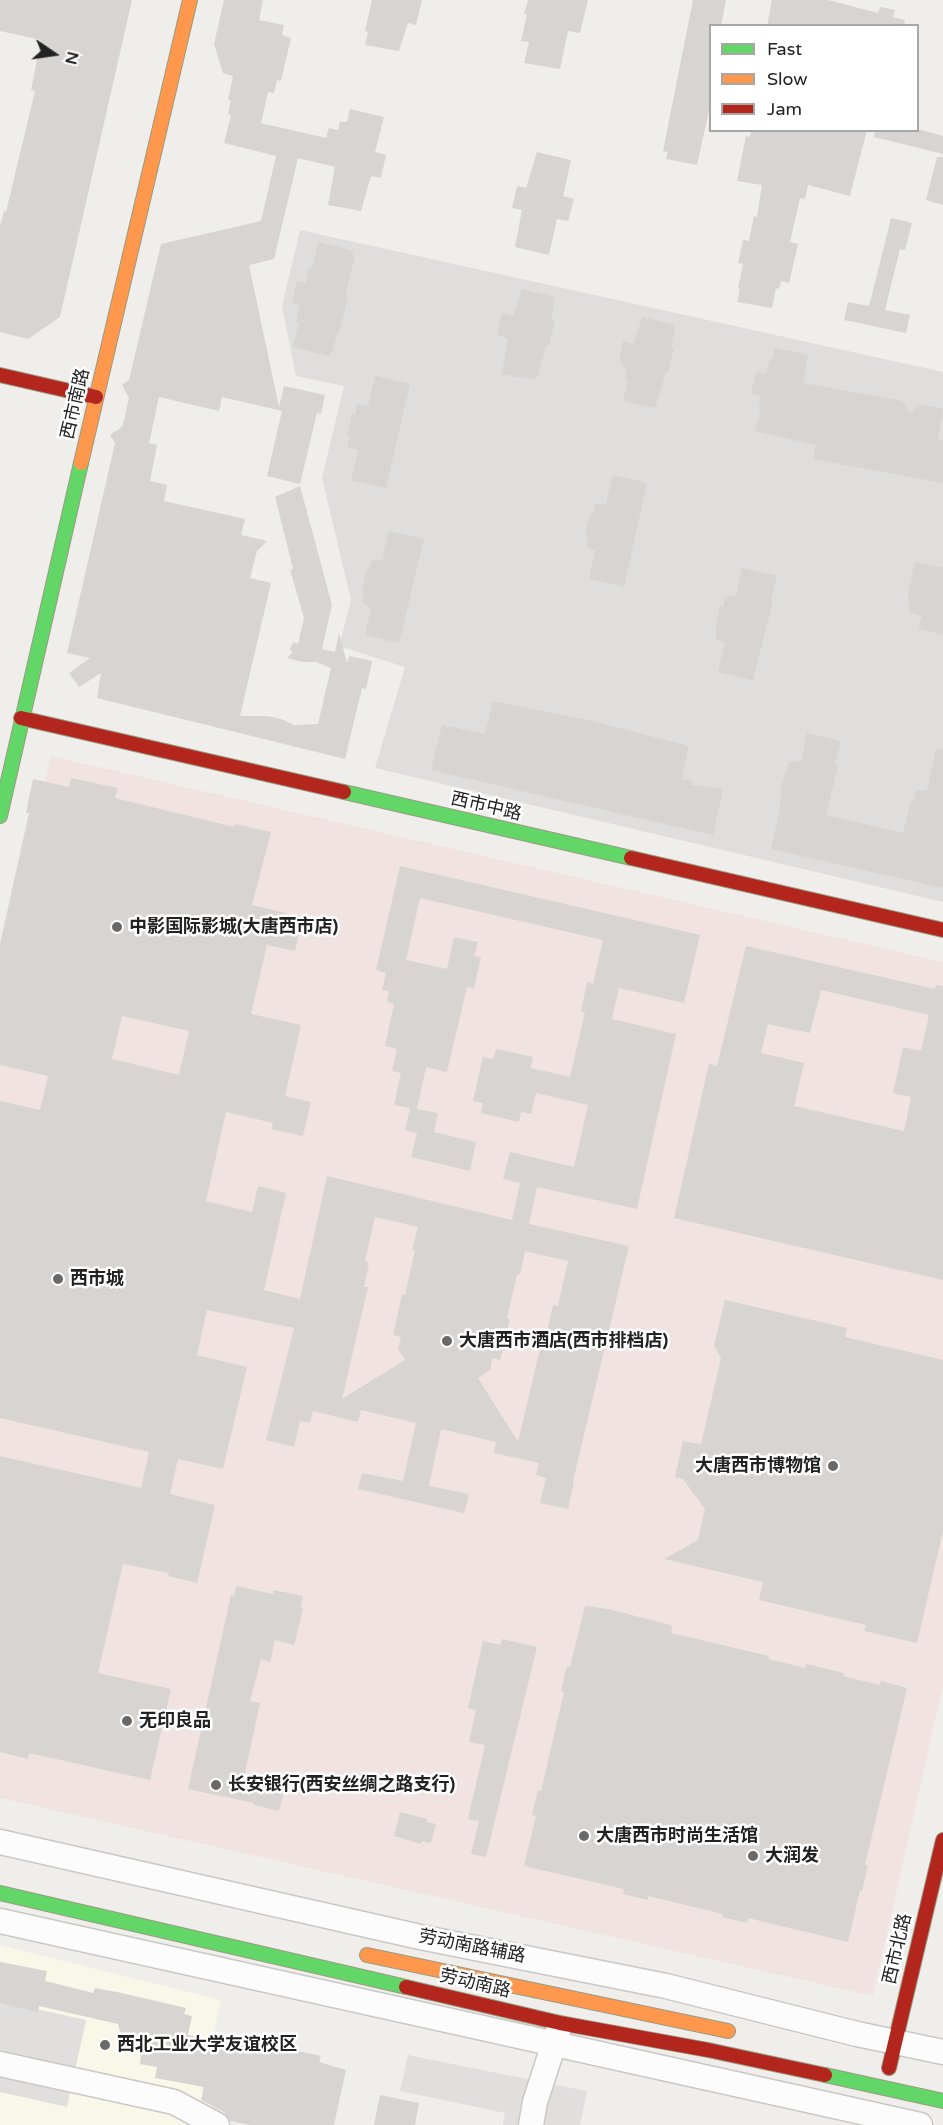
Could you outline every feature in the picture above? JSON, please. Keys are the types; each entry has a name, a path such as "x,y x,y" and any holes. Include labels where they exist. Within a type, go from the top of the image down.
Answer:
{"street":[{"name":"西市南路","path":"0,816 190,0"},
{"path":"0,375 96,397"},
{"name":"西市中路","path":"21,718 943,930"},
{"name":"西市北路","path":"888,2073 943,1839"},
{"name":"劳动南路辅路","path":"0,1842 420,1937 666,1986 943,2052"},
{"name":"劳动南路","path":"0,1893 557,2033 888,2073 943,2101"},
{"path":"0,1921 557,2033 879,2120 920,2125"},
{"name":"劳动南路","path":"354,1952 737,2034"},
{"path":"531,2125 535,2102 557,2033"},
{"path":"0,2064 174,2102 217,2125"},
{"path":"879,2120 888,2073"}],"shaded area":[{"path":"300,230 943,372 943,902 375,768 405,667 339,646 351,600 322,478 344,386 296,376 282,306"},
{"path":"51,756 943,962 943,1685 873,1996 0,1798 0,966"},
{"name":"西北工业大学友谊校区","path":"0,1945 221,2000 201,2091 225,2125 0,2125"},
{"path":"0,2001 86,2020 67,2107 0,2092"},
{"path":"408,2055 587,2091 580,2125 503,2125 505,2113 400,2091"}],"building":[{"path":"0,0 132,0 60,317 28,339 0,332 0,226 4,211 6,212 35,91 31,90 41,40 0,31"},
{"path":"224,0 263,0 259,20 284,25 282,35 291,38 281,81 277,80 274,93 268,92 261,123 326,138 329,128 338,130 340,122 347,122 350,109 384,117 375,152 386,155 381,178 371,176 361,211 328,205 335,167 298,158 274,259 249,265 279,407 284,386 325,395 321,414 317,413 300,484 267,476 282,411 222,397 219,411 159,397 149,443 157,445 150,481 167,485 164,501 245,519 241,535 267,541 257,551 250,578 271,583 240,716 267,716 294,725 318,724 331,668 316,662 302,662 287,658 293,652 290,650 293,642 298,644 304,618 290,570 293,569 275,497 300,486 332,605 322,649 335,652 339,633 347,663 349,656 372,661 366,689 362,688 345,759 97,698 101,673 79,687 69,673 90,658 67,653 115,443 110,435 122,427 124,420 129,398 122,385 129,380 161,244 261,221 276,156 224,143 231,115 228,114 231,100 228,100 233,76 223,73 214,44"},
{"path":"372,0 422,0 416,25 408,23 399,51 365,45 368,32 365,31"},
{"path":"528,0 588,0 580,33 568,31 560,69 524,63 529,42 521,41"},
{"path":"693,0 726,0 721,24 709,24 709,110 697,165 666,159 668,152 663,151"},
{"path":"772,0 828,0 878,13 880,7 895,10 893,17 905,20 904,24 767,24"},
{"path":"922,130 943,136 943,154 874,137 875,132 919,132"},
{"path":"751,132 866,132 850,196 808,185 805,199 800,198 790,242 798,244 789,283 781,281 779,289 776,288 772,308 737,302 743,264 738,263 743,240 749,241 754,216 757,217 762,185 737,181 746,136 750,137"},
{"path":"537,152 571,160 563,196 574,199 568,221 557,219 549,255 515,247 522,210 512,208 517,186 526,188"},
{"path":"937,157 943,157 943,205 926,200"},
{"path":"891,218 912,223 905,250 900,249 885,310 910,315 906,333 844,320 848,302 869,306"},
{"path":"318,242 354,251 353,256 355,256 339,333 337,333 329,356 293,347 299,323 296,322 300,305 292,303 297,281 306,283"},
{"path":"522,289 554,297 553,300 555,300 551,319 555,320 549,346 546,345 535,380 502,374 508,338 497,335 502,313 513,316"},
{"path":"642,317 675,325 671,347 674,348 668,373 666,372 655,408 623,401 628,380 625,380 627,372 619,360 623,341 634,344"},
{"path":"775,348 808,355 803,383 902,401 911,413 919,404 943,409 938,440 943,441 943,483 813,459 816,445 755,431 761,411 758,409 761,396 751,393 756,372 766,374"},
{"path":"375,376 410,384 386,488 351,480 358,450 347,447 352,414 355,415 357,404 368,406"},
{"path":"613,475 647,483 624,587 589,579 595,551 586,546 588,536 585,535 595,504 606,504"},
{"path":"389,531 424,539 399,643 365,635 371,608 362,602 367,569 372,559 382,561"},
{"path":"915,562 943,568 943,635 918,629 922,616 910,613 908,595"},
{"path":"742,568 777,576 753,680 718,672 725,642 715,640 720,606 723,607 725,597 736,595"},
{"path":"493,701 587,720 689,746 681,779 692,781 691,785 723,789 713,835 431,770 442,725 485,734"},
{"path":"807,733 841,741 835,765 838,765 826,815 903,833 911,801 914,801 916,791 927,790 936,749 943,750 943,888 771,849 781,805 779,804 782,794 780,794 785,772 787,772 789,762 801,761"},
{"path":"71,778 118,788 115,798 234,827 235,824 271,832 252,905 302,917 295,951 267,945 251,1014 301,1025 285,1096 311,1102 303,1136 271,1129 273,1123 226,1112 206,1201 252,1212 258,1186 286,1193 264,1290 300,1299 327,1176 512,1220 520,1183 503,1179 510,1152 574,1167 588,1105 536,1093 531,1114 521,1112 519,1122 481,1113 483,1103 473,1101 483,1057 493,1059 496,1049 533,1057 531,1068 570,1077 585,1012 581,1012 587,982 593,984 603,940 420,898 406,960 447,969 454,937 478,942 474,956 481,957 474,988 467,987 447,1072 426,1067 417,1109 438,1113 434,1132 476,1142 470,1171 411,1157 417,1133 405,1130 410,1108 394,1105 401,1073 392,1071 397,1049 385,1046 394,1004 387,1002 389,991 382,990 386,973 376,970 400,866 700,935 684,1003 619,988 612,1019 676,1034 637,1209 537,1187 529,1224 629,1246 568,1509 540,1503 546,1478 536,1475 539,1463 494,1453 496,1442 441,1429 429,1486 469,1494 464,1513 358,1489 362,1473 403,1481 416,1423 361,1410 358,1422 313,1411 310,1423 300,1421 294,1447 266,1440 294,1328 207,1310 197,1355 247,1367 223,1469 178,1459 170,1494 215,1505 197,1583 168,1576 169,1573 123,1564 98,1673 171,1689 150,1780 29,1753 28,1759 0,1752 0,1456 141,1488 149,1452 0,1418 0,1101 40,1110 48,1076 0,1065 0,944 29,813 26,813 33,779 69,787","holes":["122,1016 189,1031 179,1075 112,1059","375,1217 418,1227 405,1295 402,1294 393,1335 401,1337 398,1349 405,1360 342,1399 368,1287 364,1287 369,1263 365,1261","525,1251 568,1261 558,1306 553,1305 548,1328 545,1328 518,1442 478,1378 490,1370 492,1358 500,1360 510,1319 507,1318 517,1275 520,1274"]},
{"path":"746,946 935,989 936,985 943,986 943,1280 674,1218 709,1064 717,1066","holes":["821,990 929,1015 921,1051 903,1047 893,1093 911,1097 904,1131 794,1106 804,1063 761,1053 768,1024 810,1033"]},
{"path":"725,1300 847,1328 845,1337 943,1360 943,1531 917,1643 864,1631 866,1625 759,1600 763,1582 664,1559 698,1540 705,1509 683,1479 675,1477 683,1441 701,1444 721,1358 714,1345"},
{"path":"236,1586 273,1594 274,1590 303,1596 301,1608 303,1609 294,1645 275,1640 270,1662 261,1659 250,1701 260,1703 244,1777 285,1786 279,1811 254,1805 254,1803 188,1789 231,1595 234,1596"},
{"path":"585,1606 608,1609 663,1623 672,1626 671,1633 769,1656 768,1659 805,1668 806,1664 880,1685 881,1681 907,1688 865,1865 868,1866 848,1942 748,1918 747,1923 722,1917 723,1914 648,1896 648,1900 623,1894 624,1889 524,1866 536,1816 532,1815 538,1790 541,1791 564,1692 561,1691 567,1666 570,1667"},
{"path":"502,1639 537,1647 486,1857 471,1854 479,1821 468,1819 485,1745 469,1742 476,1710 468,1708 483,1641 500,1645"},
{"path":"400,1812 427,1819 427,1822 436,1824 431,1843 422,1841 421,1844 394,1836"},
{"path":"0,1962 47,1971 45,1981 93,1993 95,1988 186,2008 184,2014 192,2016 188,2035 243,2045 244,2039 321,2056 319,2062 346,2070 334,2125 250,2125 230,2121 224,2112 201,2100 204,2087 155,2078 157,2067 140,2064 141,2056 122,2039 118,2024 39,2006 38,2012 0,2003"},
{"path":"380,2095 419,2103 415,2125 374,2125"}],"traffic: fast":[{"path":"0,816 81,463"},
{"path":"344,792 631,858"},
{"path":"0,1893 406,1987"},
{"path":"825,2075 943,2101"}],"traffic: slow":[{"path":"81,463 190,0"},
{"path":"367,1955 728,2031"}],"traffic: jam":[{"path":"0,375 96,397"},
{"path":"21,718 344,792"},
{"path":"631,858 943,930"},
{"path":"889,2068 943,1840"},
{"path":"406,1987 560,2023 708,2050 825,2075"}],"place":[{"name":"中影国际影城(大唐西市店)","path":"117,927"},
{"name":"西市城","path":"58,1279"},
{"name":"大唐西市酒店(西市排档店)","path":"447,1341"},
{"name":"大唐西市博物馆","path":"833,1466"},
{"name":"无印良品","path":"127,1721"},
{"name":"长安银行(西安丝绸之路支行)","path":"216,1785"},
{"name":"大唐西市时尚生活馆","path":"584,1836"},
{"name":"大润发","path":"753,1856"},
{"name":"西北工业大学友谊校区","path":"105,2045"}]}
